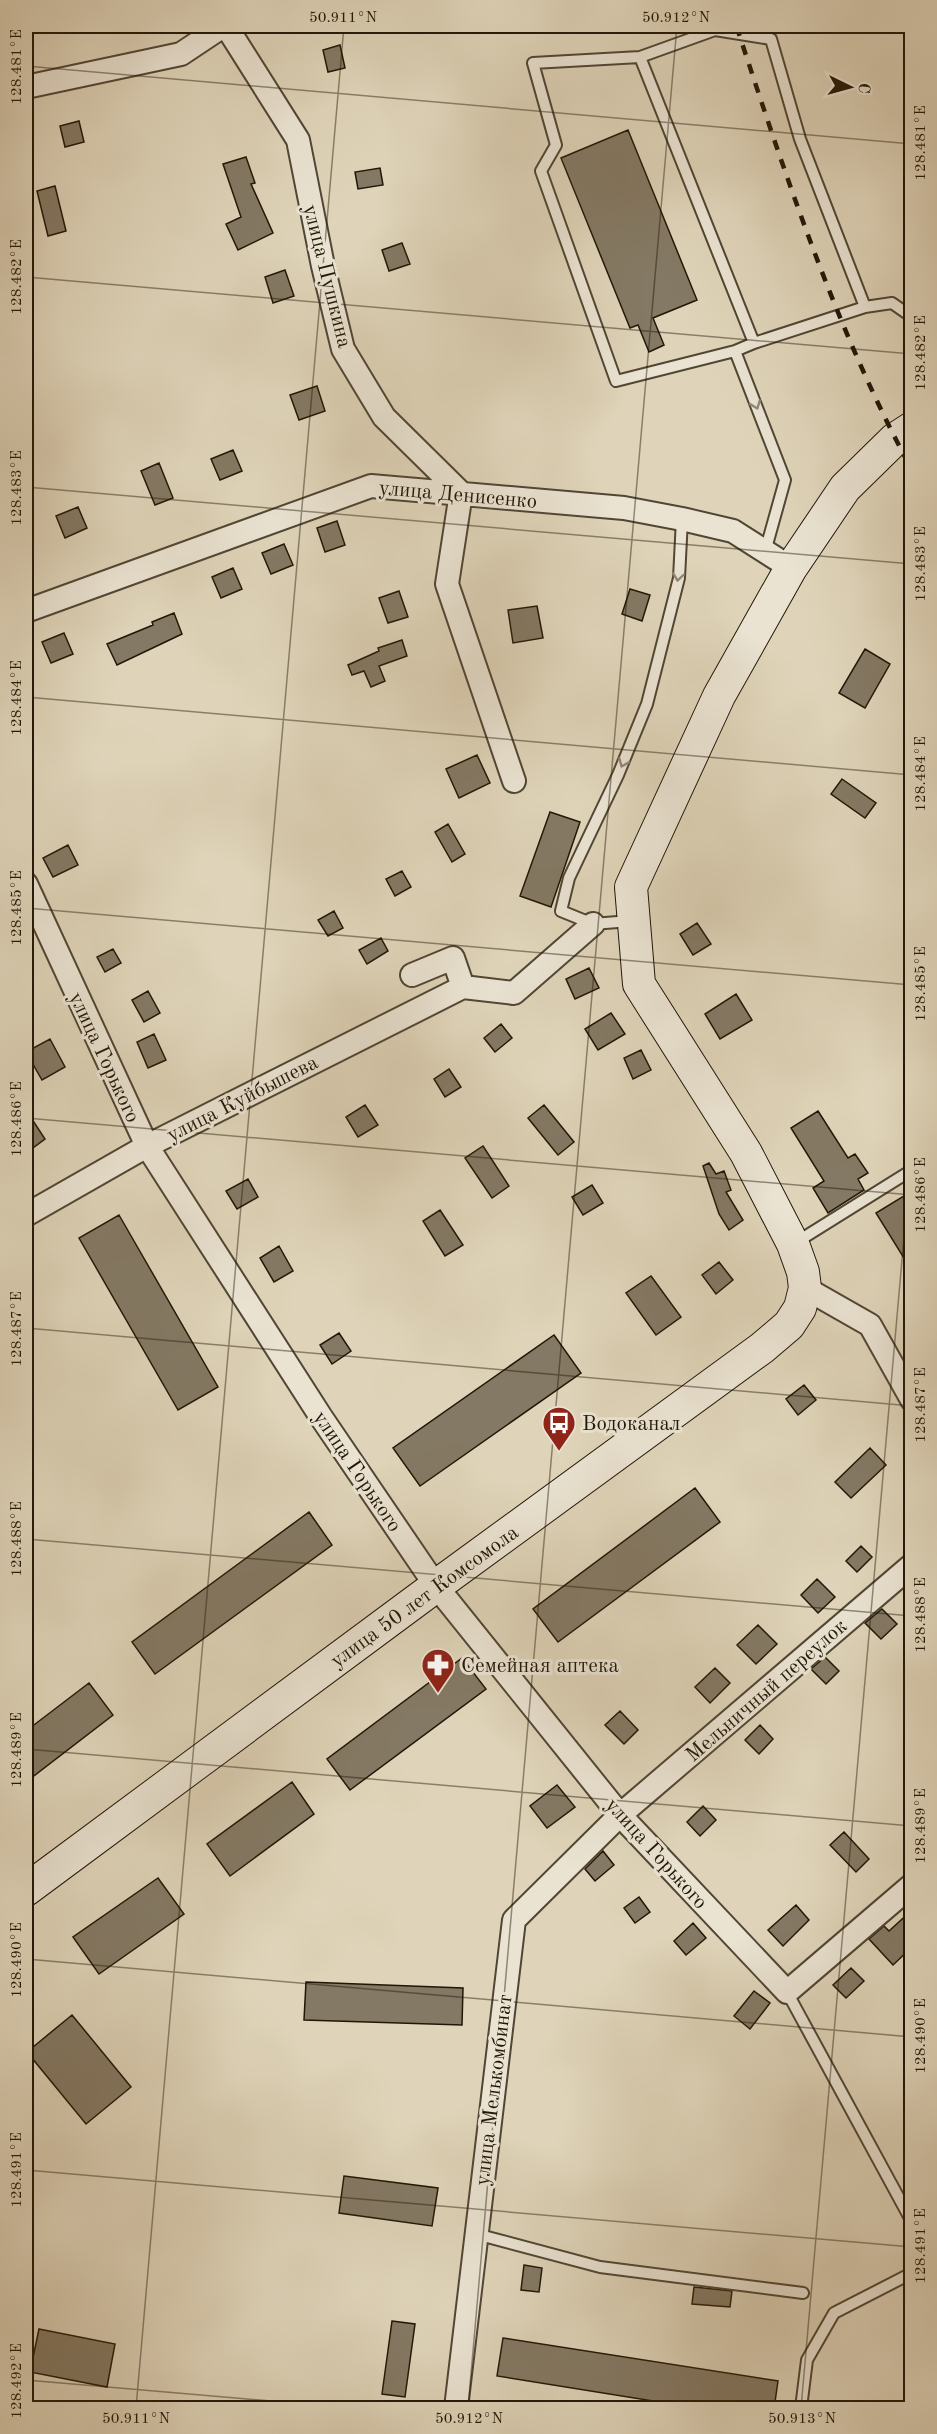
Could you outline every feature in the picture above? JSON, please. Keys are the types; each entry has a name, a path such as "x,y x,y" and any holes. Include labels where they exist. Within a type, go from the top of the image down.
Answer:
{"street":[{"path":"26,87 181,54 225,26"},
{"name":"улица Пушкина","path":"225,26 298,140 323,266 343,349 384,417 461,493"},
{"path":"906,429 845,488 778,560 719,696 631,887 639,984 747,1154 793,1244 803,1272 805,1288 870,1325 912,1400"},
{"name":"улица Денисенко","path":"26,611 371,486 624,508 733,531 778,560"},
{"path":"461,493 447,584 514,782"},
{"name":"улица Горького","path":"27,893 147,1146 321,1418 436,1586 620,1815 787,1992"},
{"path":"412,975 453,958 463,987 514,993 592,924"},
{"name":"улица Куйбышева","path":"26,1215 147,1146 463,987"},
{"name":"улица 50 лет Комсомола","path":"26,1890 762,1348 789,1325 800,1308 805,1288"},
{"name":"Мельничный переулок","path":"620,1815 912,1565"},
{"name":"улица Мелькомбинат","path":"456,2409 514,1920 620,1815"},
{"path":"787,1992 912,1884"}],"lane":[{"path":"865,307 800,139 771,39 715,30 640,57 533,63 556,144 541,171 616,381 735,351 865,307 892,303 912,317"},
{"path":"640,57 754,343"},
{"path":"735,351 786,480 778,560"},
{"path":"634,921 592,924 561,911 569,878 618,775 647,704 679,578 682,519"},
{"path":"793,1244 912,1170"},
{"path":"787,1992 912,2222"},
{"path":"476,2234 600,2266 802,2293"},
{"path":"801,2409 807,2360 834,2313 910,2274 912,2268"}],"building":[{"path":"340,45 345,68 328,72 323,50"},
{"path":"79,121 84,142 65,147 60,126"},
{"path":"628,130 697,300 653,318 664,345 649,352 638,325 630,328 561,158"},
{"path":"246,157 255,183 251,184 273,233 238,250 226,224 241,217 223,164"},
{"path":"380,168 383,185 358,189 355,172"},
{"path":"55,186 66,231 48,236 37,191"},
{"path":"402,243 410,264 389,271 382,250"},
{"path":"285,270 294,296 273,303 265,277"},
{"path":"317,386 325,411 299,420 290,395"},
{"path":"233,450 242,471 220,480 211,459"},
{"path":"159,463 173,498 155,505 141,471"},
{"path":"78,507 87,528 65,538 56,516"},
{"path":"337,521 345,545 325,552 317,528"},
{"path":"284,544 293,565 271,574 262,553"},
{"path":"233,568 242,589 221,598 212,577"},
{"path":"630,589 650,595 642,621 622,614"},
{"path":"399,591 408,617 388,623 379,598"},
{"path":"537,606 543,638 513,643 508,610"},
{"path":"174,613 182,634 117,665 107,644 153,625 152,622"},
{"path":"64,633 73,654 51,663 42,642"},
{"path":"402,640 407,656 379,666 385,681 371,687 364,671 352,675 348,665 379,651 378,648"},
{"path":"865,649 890,664 865,708 839,693"},
{"path":"477,755 490,783 459,798 446,769"},
{"path":"842,779 876,803 865,818 831,794"},
{"path":"550,812 580,822 551,907 520,896"},
{"path":"448,824 465,854 452,862 435,832"},
{"path":"68,845 78,865 53,877 43,858"},
{"path":"402,871 411,887 395,896 386,879"},
{"path":"334,911 343,928 328,936 318,920"},
{"path":"697,923 711,944 693,955 680,934"},
{"path":"381,938 388,951 367,964 359,950"},
{"path":"113,949 121,963 105,972 97,957"},
{"path":"589,968 599,988 575,999 566,979"},
{"path":"148,991 160,1013 144,1022 132,1000"},
{"path":"736,994 752,1020 720,1039 705,1014"},
{"path":"611,1013 625,1034 598,1050 585,1029"},
{"path":"501,1024 512,1038 495,1052 484,1038"},
{"path":"154,1034 166,1060 148,1068 137,1042"},
{"path":"50,1039 65,1067 42,1080 26,1052"},
{"path":"641,1050 651,1070 633,1079 624,1058"},
{"path":"449,1069 461,1087 445,1097 434,1079"},
{"path":"365,1105 378,1125 358,1137 346,1117"},
{"path":"544,1105 574,1142 558,1155 528,1118"},
{"path":"26,1110 45,1139 26,1153"},
{"path":"818,1111 848,1158 855,1154 868,1173 858,1179 864,1190 828,1213 813,1188 824,1181 791,1128"},
{"path":"483,1146 509,1186 492,1198 465,1158"},
{"path":"709,1163 716,1174 724,1171 731,1190 726,1192 743,1220 729,1230 719,1214 703,1166"},
{"path":"248,1179 258,1197 237,1209 226,1191"},
{"path":"592,1185 603,1203 583,1215 572,1197"},
{"path":"912,1191 912,1271 876,1213"},
{"path":"440,1210 463,1245 445,1256 423,1221"},
{"path":"119,1215 218,1387 178,1410 79,1238"},
{"path":"279,1246 293,1271 274,1282 260,1258"},
{"path":"719,1262 733,1280 716,1294 702,1275"},
{"path":"651,1276 681,1317 656,1335 626,1293"},
{"path":"339,1333 351,1351 332,1364 320,1345"},
{"path":"554,1335 581,1373 420,1486 393,1448"},
{"path":"804,1385 816,1400 798,1415 786,1399"},
{"path":"870,1448 886,1465 851,1498 835,1482"},
{"path":"695,1488 720,1522 558,1642 533,1609"},
{"path":"309,1512 332,1545 155,1674 132,1642"},
{"path":"861,1546 872,1557 857,1572 846,1561"},
{"path":"817,1579 835,1597 818,1613 801,1595"},
{"path":"882,1609 897,1624 881,1639 865,1623"},
{"path":"758,1625 777,1644 756,1664 737,1645"},
{"path":"825,1657 839,1671 826,1684 811,1669"},
{"path":"462,1658 486,1689 350,1790 327,1759"},
{"path":"715,1668 730,1683 710,1703 695,1687"},
{"path":"89,1683 113,1715 26,1782 26,1731"},
{"path":"620,1711 638,1730 624,1744 605,1725"},
{"path":"760,1725 773,1739 759,1754 745,1740"},
{"path":"292,1782 314,1814 230,1876 207,1844"},
{"path":"557,1785 575,1807 547,1828 530,1806"},
{"path":"703,1806 716,1820 700,1836 687,1822"},
{"path":"844,1832 869,1859 856,1872 830,1845"},
{"path":"603,1851 614,1865 595,1881 585,1869"},
{"path":"158,1878 184,1914 99,1974 73,1937"},
{"path":"639,1897 650,1912 635,1923 624,1908"},
{"path":"796,1905 809,1920 783,1946 768,1930"},
{"path":"912,1910 912,1947 893,1965 869,1939 884,1926 889,1931"},
{"path":"693,1923 706,1938 686,1955 674,1941"},
{"path":"851,1968 864,1981 846,1998 833,1985"},
{"path":"306,1982 463,1988 462,2025 304,2020"},
{"path":"754,1991 770,2003 750,2029 734,2016"},
{"path":"72,2015 131,2087 86,2124 27,2052"},
{"path":"344,2176 438,2188 432,2226 339,2213"},
{"path":"524,2265 542,2268 539,2292 521,2290"},
{"path":"694,2287 732,2291 730,2307 692,2304"},
{"path":"392,2321 415,2324 405,2397 382,2394"},
{"path":"39,2329 115,2344 107,2387 30,2372"},
{"path":"503,2338 778,2381 774,2409 703,2409 497,2376"}],"railway":[{"path":"739,26 739,34 795,200 837,311 860,365 912,470"}],"place":[{"name":"Водоканал","path":"559,1452"},
{"name":"Семейная аптека","path":"438,1694"}]}
